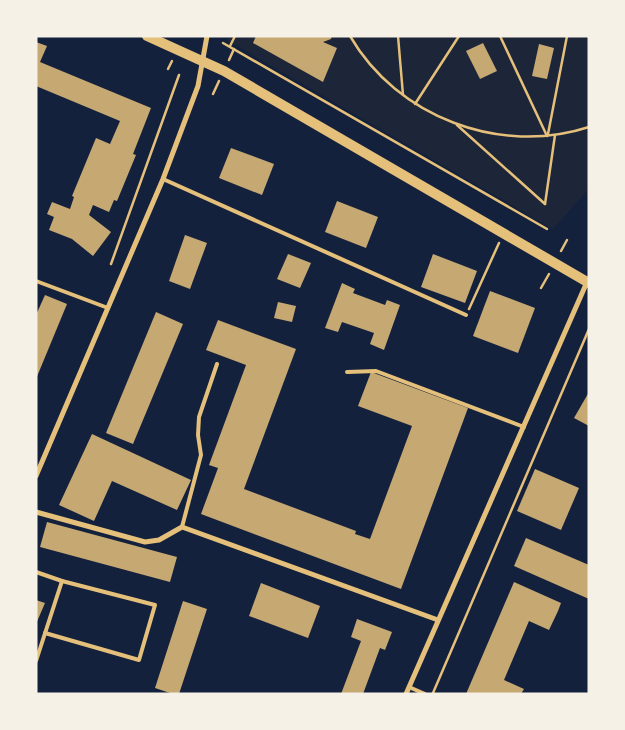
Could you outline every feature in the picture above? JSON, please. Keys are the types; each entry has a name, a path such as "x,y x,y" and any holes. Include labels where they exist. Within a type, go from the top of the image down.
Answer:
{"main road":[{"path":"147,36 202,60 232,76 588,283"}],"street":[{"path":"36,476 163,179 198,86 207,36"},
{"path":"406,694 588,283"},
{"path":"36,512 145,542 159,540 182,527 438,620"}],"lane":[{"path":"163,179 466,315"},
{"path":"36,282 108,308"},
{"path":"182,527 201,455 198,435 200,417 217,364"},
{"path":"347,372 376,371 524,427"},
{"path":"36,572 62,581 155,606 139,660 45,633"},
{"path":"36,661 62,581"},
{"path":"409,687 425,694"}],"path":[{"path":"229,46 235,36"},
{"path":"350,36 366,60 403,95 415,104 456,124 479,131 524,137 555,135 589,127"},
{"path":"398,36 403,95"},
{"path":"415,104 459,36"},
{"path":"500,36 547,136"},
{"path":"547,136 567,36"},
{"path":"223,43 546,229"},
{"path":"229,60 234,49"},
{"path":"168,69 172,61"},
{"path":"111,264 179,75"},
{"path":"213,94 220,80"},
{"path":"456,124 545,204 555,135"},
{"path":"466,315 504,233"},
{"path":"561,251 567,240"},
{"path":"541,288 549,274"},
{"path":"432,694 589,329"}],"shaded area":[{"path":"228,36 589,36 589,189 553,229 227,40"}],"building":[{"path":"256,36 332,36 331,39 323,42 337,48 323,82 253,43"},
{"path":"36,42 47,46 40,62 151,108 133,154 136,155 117,201 114,200 109,212 93,205 89,215 111,232 93,256 72,239 49,230 54,217 47,214 52,202 70,209 74,197 72,196 96,138 110,144 120,121 36,86"},
{"path":"483,43 497,71 480,79 466,51"},
{"path":"539,44 554,48 547,79 532,76"},
{"path":"231,148 274,164 262,195 219,178"},
{"path":"337,201 378,217 366,248 325,232"},
{"path":"185,235 207,243 190,289 169,281"},
{"path":"288,254 311,263 300,288 277,279"},
{"path":"433,254 477,271 465,303 421,287"},
{"path":"342,283 355,289 353,293 385,305 387,300 400,305 384,350 370,344 374,333 342,322 338,332 325,328"},
{"path":"490,291 535,308 518,353 473,336"},
{"path":"45,295 67,304 36,379 36,315"},
{"path":"278,302 296,306 292,322 274,318"},
{"path":"156,312 183,324 133,444 106,433"},
{"path":"218,320 296,349 244,489 356,531 355,534 370,539 412,426 358,406 371,372 468,408 401,589 201,514 218,468 209,465 246,365 206,350"},
{"path":"589,392 589,426 574,418"},
{"path":"92,434 191,480 177,510 112,481 94,521 59,505"},
{"path":"535,469 579,488 561,530 517,511"},
{"path":"47,522 177,557 170,582 40,547"},
{"path":"526,538 589,565 589,599 514,566"},
{"path":"514,582 561,603 558,611 549,630 529,621 504,680 524,689 521,694 466,694"},
{"path":"261,583 320,606 308,638 249,616"},
{"path":"36,600 45,603 36,624"},
{"path":"183,601 207,609 179,694 173,694 155,688"},
{"path":"357,619 392,632 385,650 380,648 363,694 341,694 361,641 351,637"}]}
